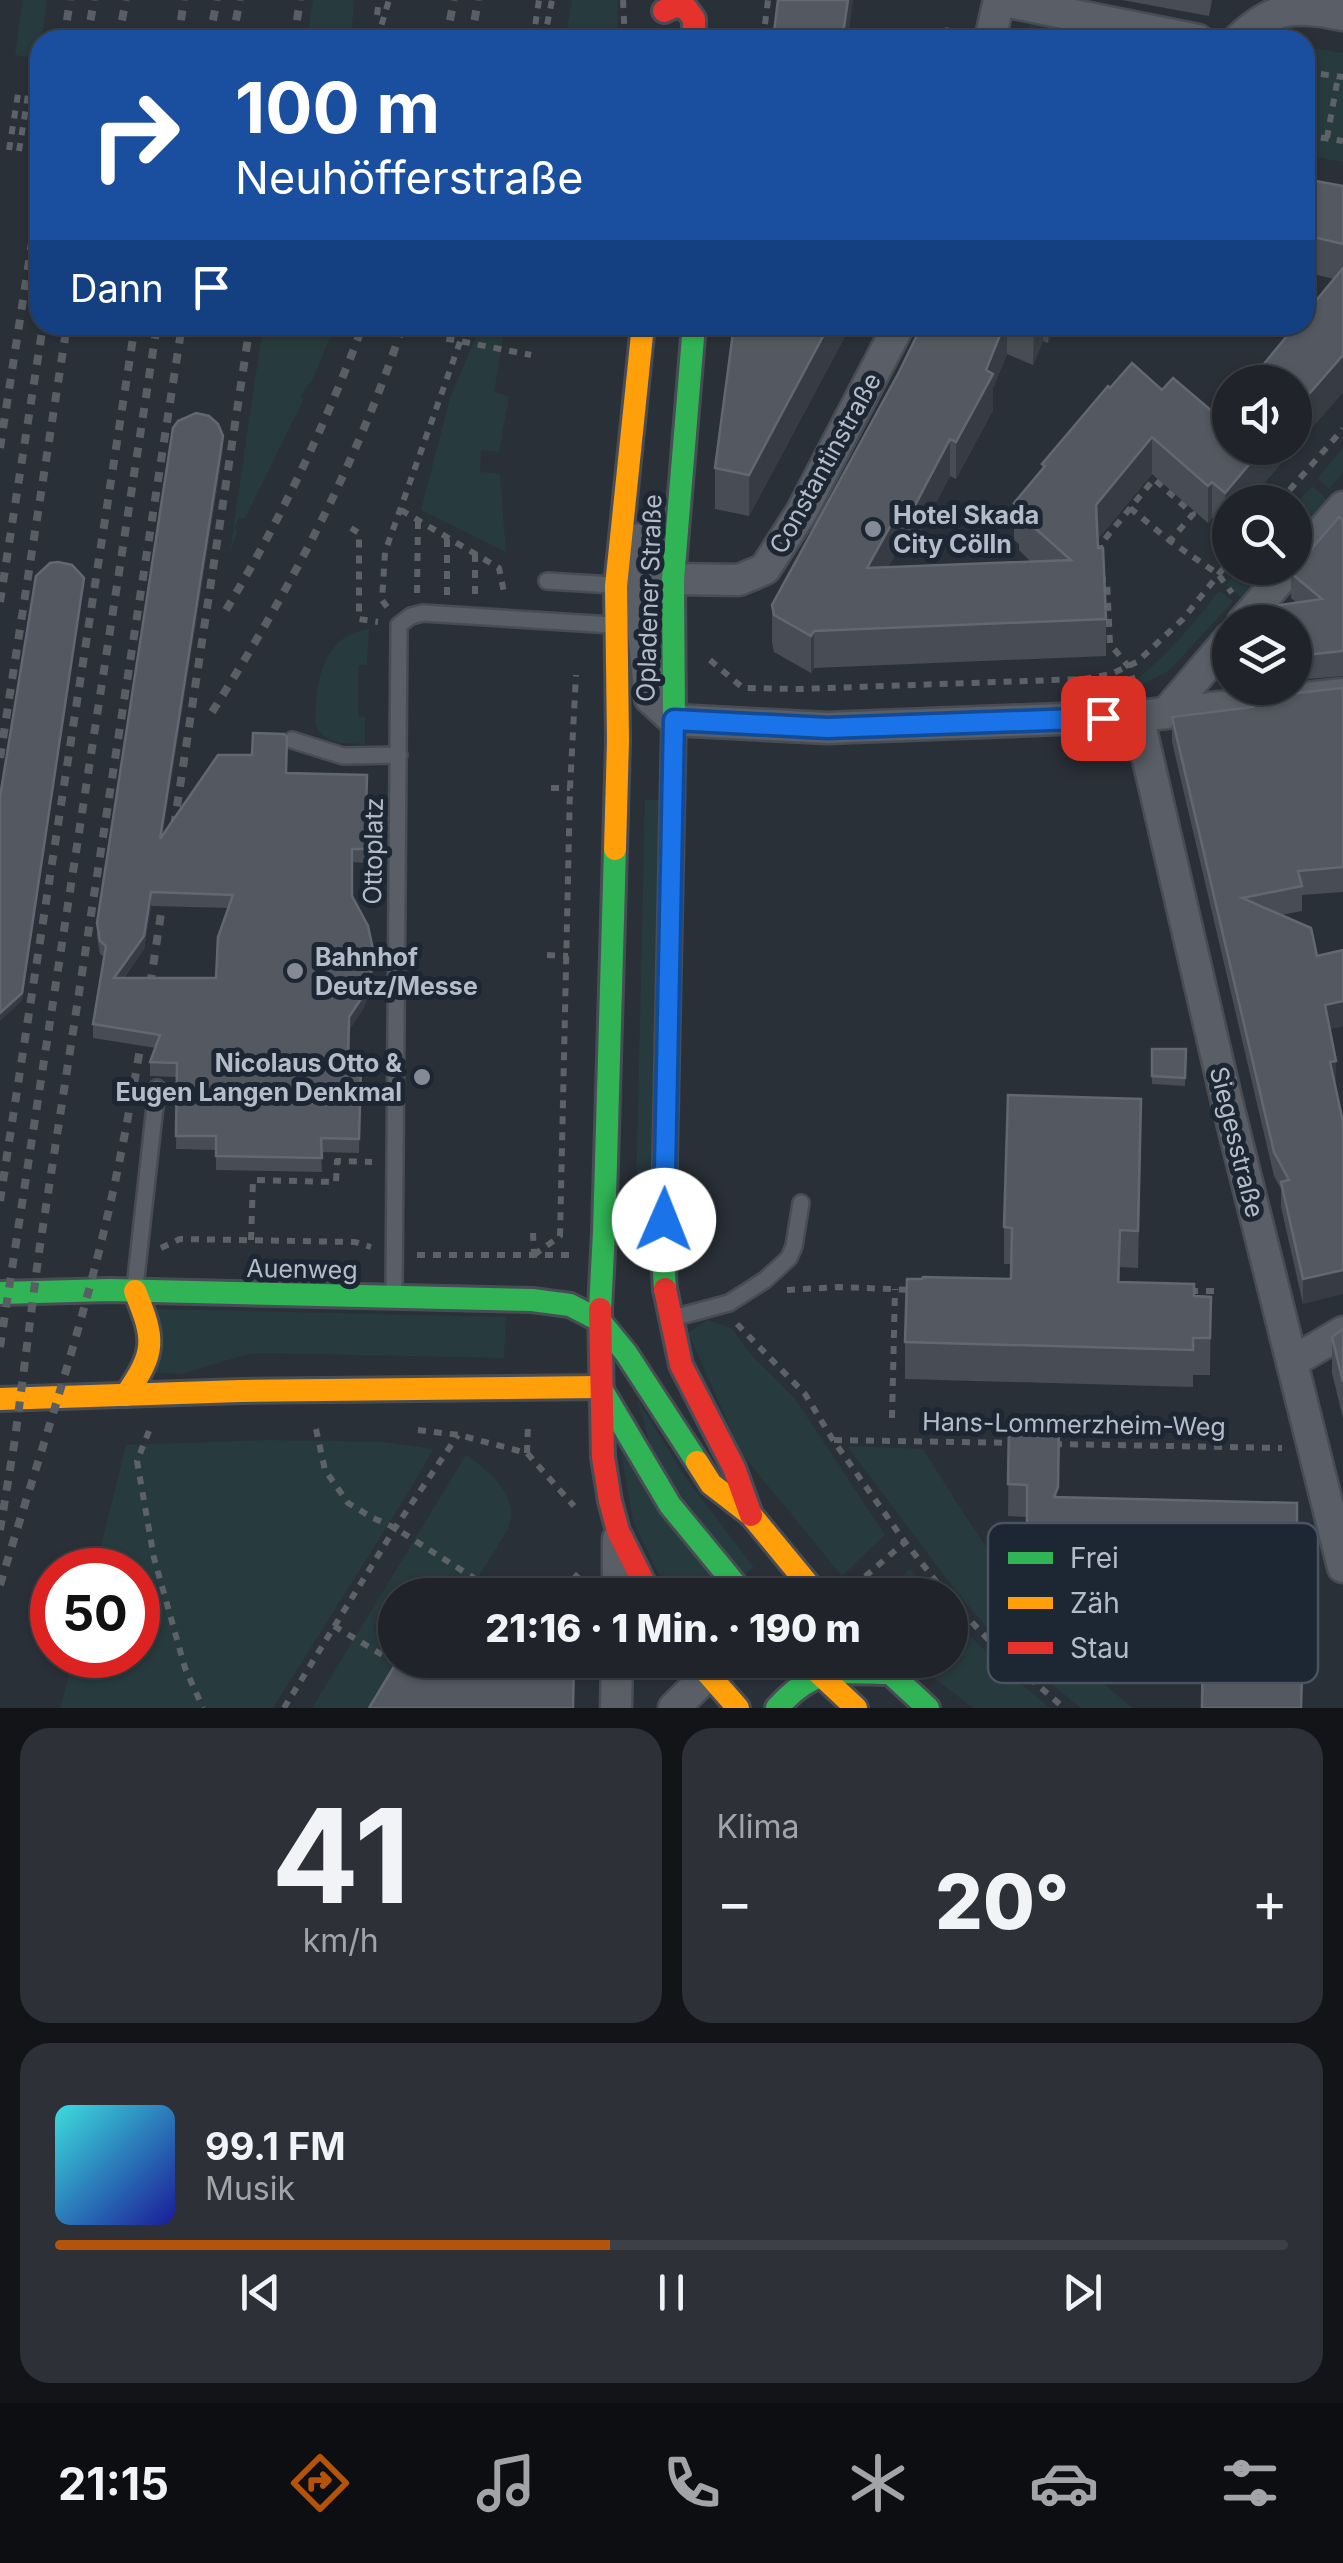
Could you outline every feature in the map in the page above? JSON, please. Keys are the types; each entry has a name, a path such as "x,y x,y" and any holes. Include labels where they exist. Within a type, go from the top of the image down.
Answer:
{"main road":[{"path":"663,30 664,5 686,8 694,19 694,30"},
{"name":"Opladener Straße","path":"642,335 616,586 618,741 599,1320 604,1458 610,1500 618,1531 642,1578"},
{"name":"Opladener Straße","path":"693,335 673,579 674,720 663,1258 657,1318 734,1468 750,1515"},
{"path":"126,1395 140,1376 152,1346 150,1329 135,1292"},
{"name":"Auenweg","path":"0,1293 532,1300 570,1306 599,1320"},
{"path":"600,1387 657,1318"},
{"path":"599,1320 626,1352 712,1484 750,1515 793,1578"},
{"path":"0,1399 240,1390 600,1387"},
{"path":"600,1387 670,1506 730,1578"},
{"path":"718,1678 738,1708"},
{"path":"777,1708 801,1678"},
{"path":"824,1678 856,1708"},
{"path":"895,1678 928,1708"}],"street":[{"path":"992,30 999,0 1138,22 1165,30"},
{"path":"1249,30 1258,21 1290,9 1343,15"},
{"name":"Constantinstraße","path":"673,579 739,580 766,569 801,514 894,335"},
{"path":"624,500 651,569 673,579"},
{"path":"1312,543 1343,507"},
{"path":"639,539 639,596 650,698 674,720 827,728 1152,714 1343,694"},
{"path":"1245,605 1269,585"},
{"path":"1152,714 1212,656"},
{"name":"Siegesstraße","path":"1152,714 1227,1102 1343,1567"},
{"path":"1292,1362 1343,1332"},
{"path":"618,1531 618,1578"},
{"path":"616,1708 617,1678"},
{"path":"674,1708 698,1678"}],"lane":[{"path":"547,581 616,586"},
{"path":"399,625 416,614 616,625"},
{"name":"Ottoplatz","path":"394,1298 399,625"},
{"path":"292,740 343,756 399,755"},
{"path":"135,1292 157,1088"},
{"path":"657,1318 729,1303 765,1280 789,1258 801,1203"}],"path":[{"path":"377,15 379,0"},
{"path":"380,30 388,0"},
{"path":"534,30 539,0"},
{"path":"546,30 552,0"},
{"path":"624,0 625,30"},
{"path":"764,30 768,0"},
{"path":"1315,73 1341,77 1327,138"},
{"path":"9,150 18,94"},
{"path":"19,151 28,95"},
{"path":"1315,136 1343,141"},
{"path":"445,335 444,338 460,342 531,355"},
{"path":"399,625 382,600 385,552 462,335"},
{"path":"1294,485 1343,429"},
{"path":"1308,469 1316,481"},
{"path":"1132,681 1129,667 1110,644 1107,580 1103,580 1100,544 1154,480 1193,514 1170,541"},
{"path":"1130,508 1212,570"},
{"path":"401,510 499,568 508,617"},
{"path":"416,614 418,519"},
{"path":"351,528 359,533 359,620 399,625"},
{"path":"446,614 447,536"},
{"path":"474,553 474,616"},
{"path":"704,655 743,688 1084,679 1129,667 1183,619 1212,582"},
{"path":"139,1258 180,1239 355,1242 395,1256 534,1255 560,1236 576,674"},
{"path":"547,955 568,956"},
{"path":"251,1240 253,1180 336,1182 337,1161 360,1162"},
{"path":"533,1232 534,1255"},
{"path":"770,1293 810,1288 914,1290"},
{"path":"892,1418 895,1289"},
{"path":"1176,1291 1214,1291"},
{"path":"716,1305 805,1394 833,1440 933,1578"},
{"path":"316,1429 324,1470 348,1503 474,1578"},
{"path":"149,1430 137,1461 154,1558 184,1668 204,1708"},
{"path":"284,1708 395,1528 459,1434 527,1453"},
{"name":"Hans-Lommerzheim-Weg","path":"833,1440 1025,1444"},
{"name":"Hans-Lommerzheim-Weg","path":"1044,1444 1314,1448"},
{"path":"864,1578 905,1542"},
{"path":"968,1618 988,1639"},
{"path":"334,1626 378,1653"},
{"path":"1035,1683 1064,1708"}],"green space":[{"path":"23,0 47,0 43,30 30,30 30,58 15,55"},
{"path":"313,0 354,0 352,30 308,30"},
{"path":"572,0 618,0 617,30 567,30"},
{"path":"1030,22 1073,30 1028,30"},
{"path":"1315,49 1343,53 1343,162 1315,157"},
{"path":"262,335 331,335 245,518 239,518 230,552"},
{"path":"477,335 503,335 494,392 509,396 499,452 481,450 480,472 500,474 506,552 421,510 450,398"},
{"path":"1343,448 1343,472 1329,489 1318,478"},
{"path":"1312,486 1328,500 1312,519"},
{"path":"1226,585 1255,585 1243,599"},
{"path":"1219,591 1233,601 1229,605 1212,605 1212,624 1170,670 1140,686 1135,680 1190,627"},
{"path":"369,629 367,665 358,665 358,716 365,717 365,744 336,741 325,737 316,723 323,666 345,638"},
{"path":"645,800 659,800 650,1241 635,1240"},
{"path":"156,1309 506,1317 504,1358 260,1353 181,1374 153,1373"},
{"path":"707,1320 731,1328 753,1357 796,1400 885,1535 842,1576 742,1454 688,1333"},
{"path":"637,1399 686,1478 754,1568 743,1576 655,1461"},
{"path":"269,1440 385,1442 433,1449 273,1708 60,1708 68,1678 160,1678 160,1548 100,1548 126,1445"},
{"path":"847,1446 923,1449 988,1548 988,1629 968,1606 968,1578 946,1578"},
{"path":"621,1452 715,1578 661,1578 633,1521"},
{"path":"466,1455 492,1476 506,1494 511,1515 505,1534 478,1578 391,1578"},
{"path":"910,1569 918,1578 900,1578"},
{"path":"378,1600 378,1678 414,1678 395,1708 312,1708"},
{"path":"968,1633 988,1654 988,1683 1020,1683 1050,1708 973,1708 934,1678 968,1678"},
{"path":"1050,1683 1103,1683 1133,1708 1081,1708"}],"building":[{"path":"778,0 848,0 844,30 774,30"},
{"path":"1315,181 1343,186 1343,244 1315,237"},
{"path":"1343,268 1343,355 1312,391 1312,365 1263,365 1288,335 1315,335 1315,302"},
{"path":"733,335 824,335 749,475 715,468"},
{"path":"917,335 1000,335 986,370 993,374 956,442 950,439 911,513 901,507 867,568 1071,560 1019,514 1022,510 1014,503 1045,466 1042,464 1132,363 1162,390 1173,378 1212,411 1212,465 1249,465 1232,485 1212,482 1208,486 1152,437 1096,505 1098,548 1103,548 1106,619 814,631 811,636 774,615 772,605"},
{"name":"Bahnhof Deutz/Messe","path":"196,413 209,416 223,436 160,839 218,755 252,755 253,733 287,737 286,773 367,775 365,849 352,849 352,896 368,926 374,954 369,982 349,1017 348,1064 361,1065 359,1139 321,1138 322,1158 216,1156 216,1136 176,1136 177,1063 150,1062 160,1035 93,1024 106,946 100,941 97,923 173,428 178,421","holes":["151,892 233,895 218,937 216,978 114,978 144,936"]},
{"path":"1339,517 1343,520 1343,651 1312,654 1312,605 1280,605 1322,599 1305,585 1312,585 1312,548"},
{"path":"50,563 72,565 84,578 22,993 0,1013 0,797 36,576"},
{"path":"1343,688 1343,867 1298,871 1302,886 1242,898 1311,928 1317,956 1343,950 1343,1001 1325,1005 1336,1061 1330,1062 1343,1122 1343,1270 1303,1279 1281,1182 1289,1180 1274,1152 1172,717 1253,705 1312,705 1312,691"},
{"path":"1152,1049 1186,1049 1185,1078 1152,1076"},
{"path":"1008,1095 1141,1099 1138,1231 1120,1230 1118,1282 1194,1284 1194,1296 1211,1297 1210,1338 1193,1338 1193,1350 905,1342 907,1279 1011,1279 1012,1228 1004,1227"},
{"path":"1343,1329 1343,1382 1332,1337"},
{"path":"1009,1421 1059,1422 1058,1487 1054,1497 1297,1503 1297,1523 1027,1523 1027,1485 1008,1484"},
{"path":"387,1678 574,1678 573,1708 369,1708"},
{"path":"1202,1683 1302,1683 1301,1708 1202,1708"}],"railway":[{"path":"66,30 70,0"},
{"path":"89,30 94,0"},
{"path":"120,30 126,0"},
{"path":"180,30 184,0"},
{"path":"211,30 217,0"},
{"path":"234,30 240,0"},
{"path":"296,30 300,0"},
{"path":"448,30 454,0"},
{"path":"473,30 478,0"},
{"path":"0,448 30,255"},
{"path":"0,602 41,335"},
{"path":"0,758 65,335"},
{"path":"0,1201 133,335"},
{"path":"0,1347 155,335"},
{"path":"0,1530 180,335"},
{"path":"171,846 248,335"},
{"path":"226,610 301,470 359,335"},
{"path":"212,712 320,524 365,427 399,335"},
{"path":"0,1585 60,1392 100,1245 135,1078 166,880"}],"traffic: fast":[{"path":"665,1289 673,579 693,335"},
{"path":"600,1309 615,849"},
{"path":"0,1293 110,1290 532,1300 570,1305 599,1320 626,1353 697,1462"},
{"path":"603,1392 670,1505 730,1578"},
{"path":"777,1708 815,1678"},
{"path":"896,1678 928,1708"}],"traffic: slow":[{"path":"615,849 616,586 642,335"},
{"path":"126,1395 143,1367 149,1345 135,1291"},
{"path":"0,1399 240,1391 601,1387"},
{"path":"697,1462 711,1484 751,1515 803,1578"},
{"path":"712,1678 738,1708"},
{"path":"824,1678 856,1708"}],"traffic: jam":[{"path":"664,11 675,6 686,8 694,19 694,30"},
{"path":"665,1289 681,1365 734,1468 751,1515"},
{"path":"600,1309 603,1457 618,1531 642,1578"}],"place":[{"name":"Hotel Skada City Cölln","path":"873,529"},
{"name":"Bahnhof Deutz/Messe","path":"295,971"},
{"name":"Nicolaus Otto & Eugen Langen Denkmal","path":"422,1077"}],"route":[{"path":"664,1220 674,720 827,728 1103,718"}]}
